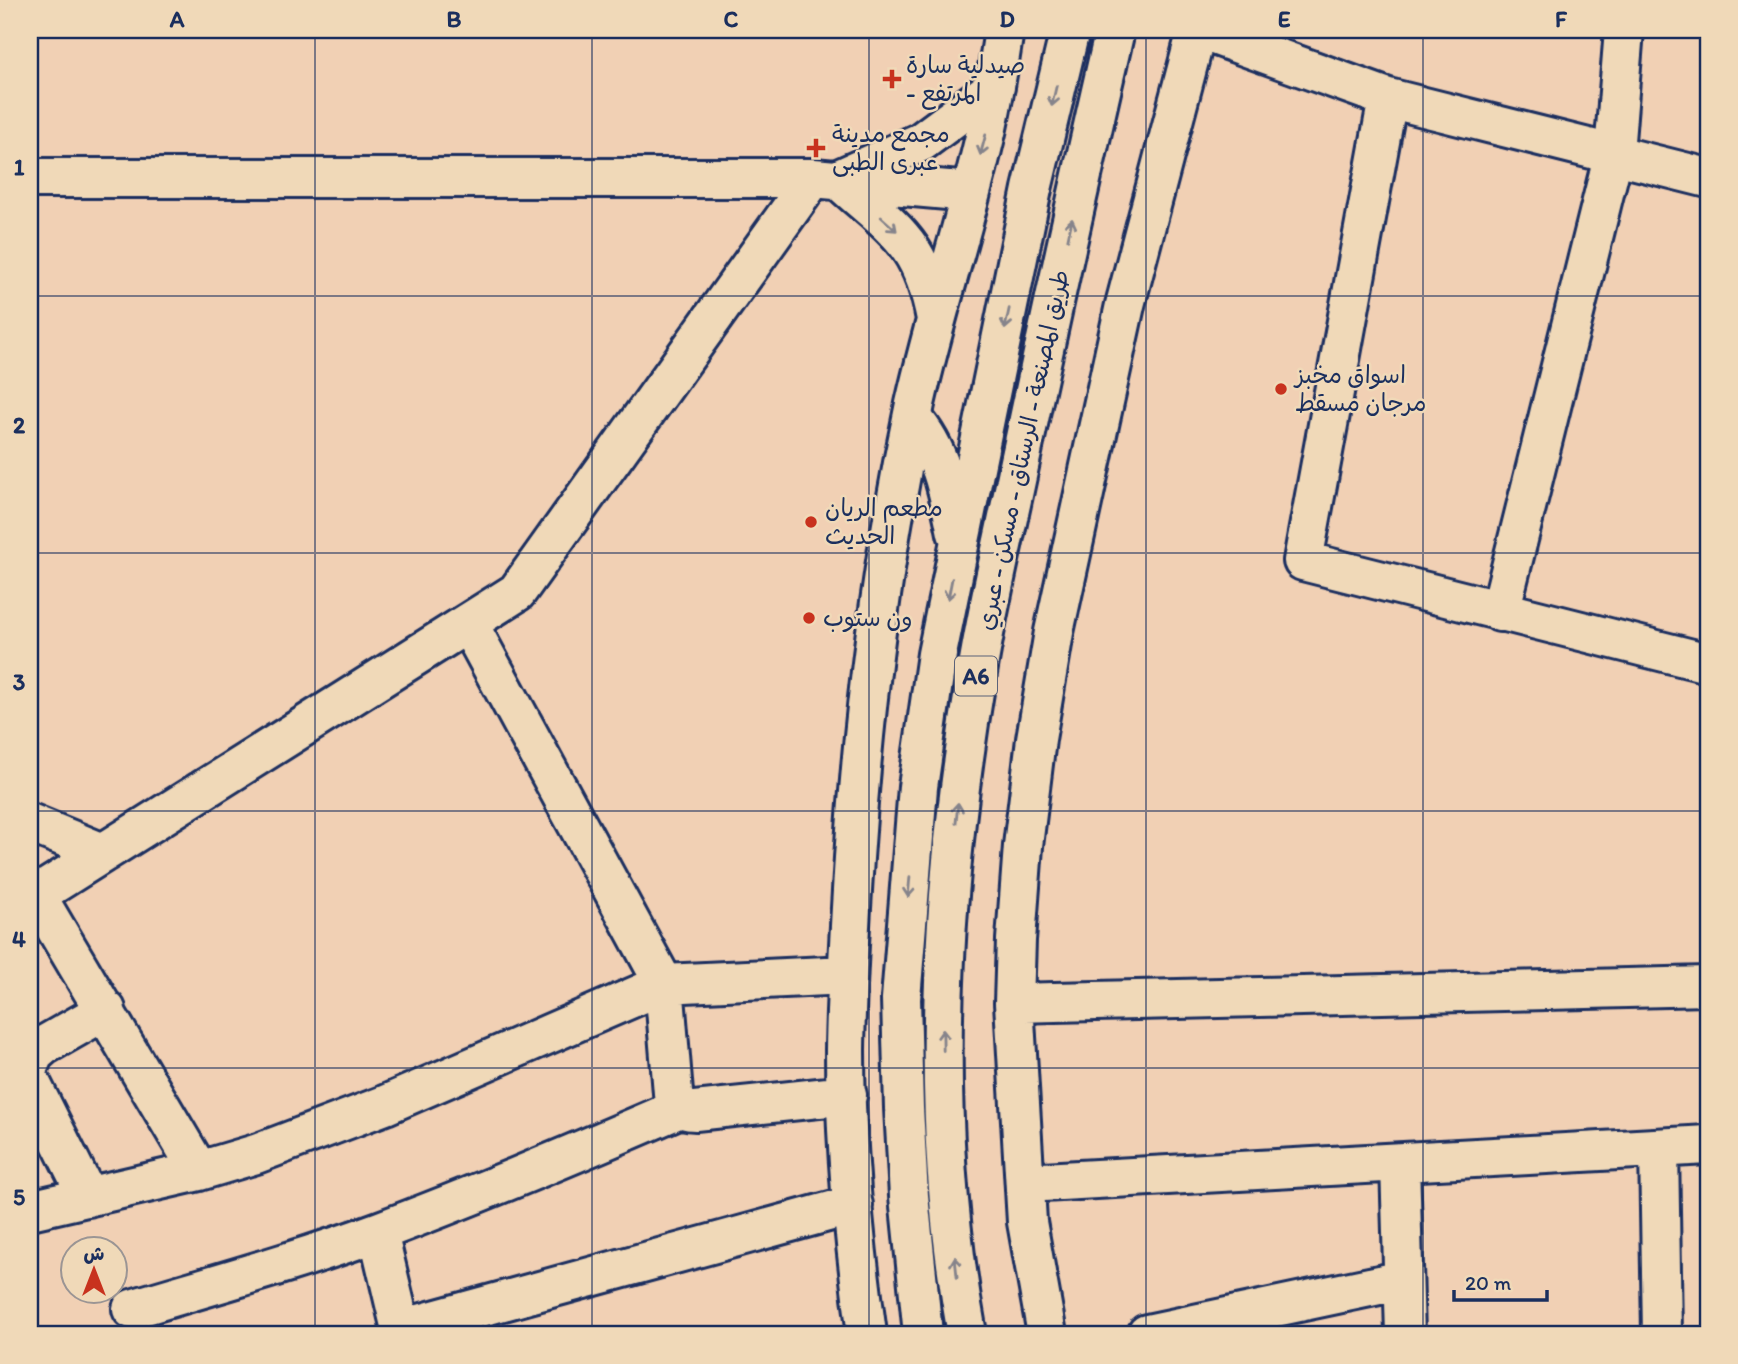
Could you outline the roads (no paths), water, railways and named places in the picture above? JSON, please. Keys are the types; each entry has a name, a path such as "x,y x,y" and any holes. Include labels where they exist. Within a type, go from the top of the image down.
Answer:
{"main road":[{"path":"867,1334 853,1205 845,1053 859,773 875,634 912,419 995,87 1004,30"},
{"name":"طريق المصنعة - الرستاق - مسكن - عبري","path":"923,1334 908,1171 901,999 918,787 937,654 1032,190 1070,30"},
{"name":"طريق المصنعة - الرستاق - مسكن - عبري","path":"967,1334 957,1273 947,1161 942,1005 960,784 995,577 1080,179 1115,30"},
{"path":"1047,1334 1027,1222 1014,1003 1023,846 1036,738 1054,632 1125,306 1198,30 1388,98 1708,177"},
{"path":"1500,612 1614,153 1624,30"},
{"path":"199,1171 106,1010 33,897 517,592 825,178 879,163 922,142 995,87"},
{"path":"1388,98 1303,561 1708,663"},
{"path":"30,178 825,178 970,192"},
{"path":"825,178 895,228 924,272 936,319"},
{"path":"912,419 923,431 938,463 960,543"},
{"path":"468,622 664,984 673,1093 680,1108 695,1111 847,1095"},
{"path":"33,822 103,853"},
{"path":"30,1210 199,1171 256,1154 385,1104 664,984 847,975"},
{"path":"1014,1003 1708,986"},
{"path":"30,1063 34,1054 43,1046 106,1010"},
{"path":"30,1081 88,1197"},
{"path":"132,1309 378,1232 530,1172 680,1108"},
{"path":"1025,1183 1708,1145"},
{"path":"1659,1148 1662,1334"},
{"path":"1400,1163 1405,1334"},
{"path":"378,1232 401,1332 853,1205"},
{"path":"1147,1334 1403,1280"}],"place":[{"name":"صيدلية سارة - المرتفع","path":"892,79"},
{"name":"مجمع مدينة عبرى الطبى","path":"816,148"},
{"name":"اسواق مخبز مرجان مسقط","path":"1281,389"},
{"name":"مطعم الريان الحديث","path":"811,522"},
{"name":"ون ستوب","path":"809,618"}]}
